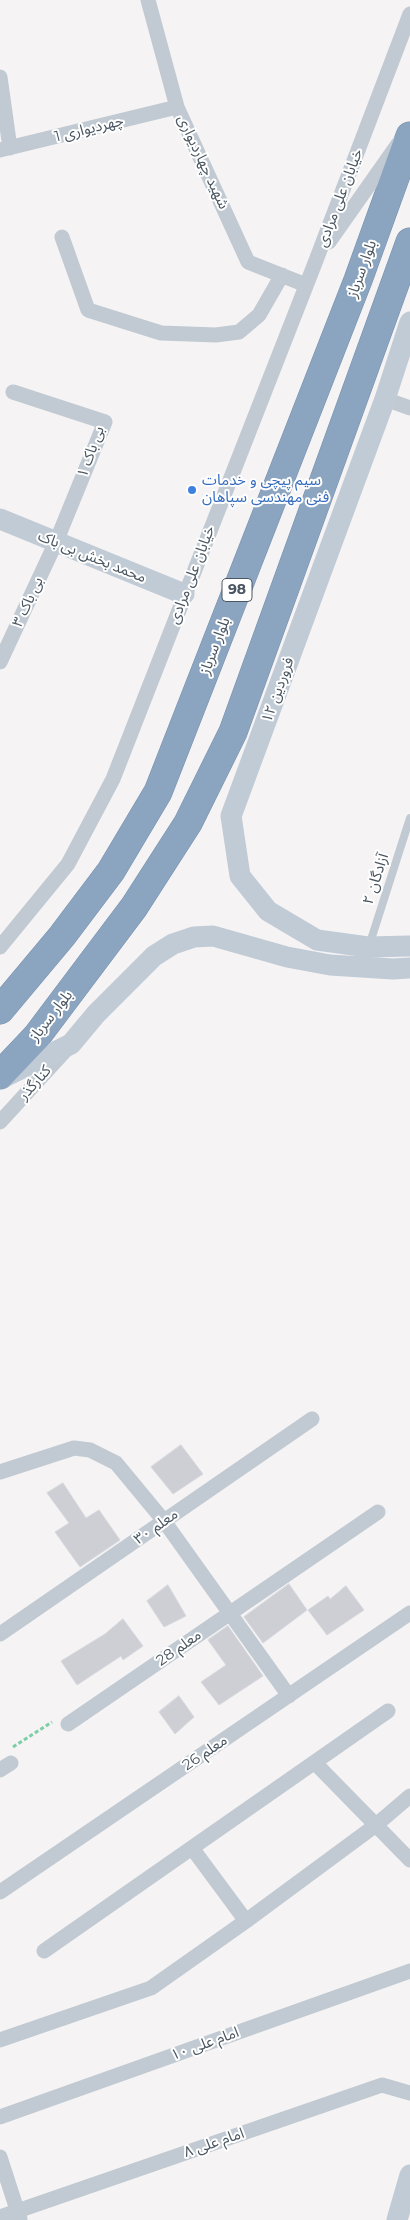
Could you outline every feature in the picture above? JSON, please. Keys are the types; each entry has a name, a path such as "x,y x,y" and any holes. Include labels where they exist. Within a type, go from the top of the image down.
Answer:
{"highway":[{"name":"بلوار سرباز","path":"0,1010 62,936 111,871 158,792 354,289 410,136"},
{"name":"بلوار سرباز","path":"0,1075 37,1036 134,906 188,823 233,732 409,252"}],"street":[{"name":"شهید چهاردیواری","path":"148,0 177,107 248,262 306,285"},
{"name":"خیابان علی مرادی","path":"0,947 68,864 113,779 315,263 410,14"},
{"path":"0,77 5,149"},
{"name":"چهردیواری 1","path":"5,149 177,107"},
{"path":"315,263 410,127"},
{"path":"62,237 88,310 160,333 216,336 239,332 259,315 282,275"},
{"name":"۱۲ فروردین","path":"410,322 385,398 231,816 240,876 268,911 318,940 368,948 410,946"},
{"name":"بی باک ۱","path":"13,392 105,422 56,542"},
{"path":"385,398 410,408"},
{"name":"محمد بخش بی باک","path":"0,519 184,594"},
{"name":"بی باک ۳","path":"0,662 56,542"},
{"path":"0,1079 71,1044 96,1014 154,956 173,944 194,937 213,936 287,957 330,965 393,970 410,968"},
{"name":"کنارگذر","path":"0,1122 71,1044"},
{"name":"معلم ۳۰","path":"0,1634 312,1419"},
{"path":"0,1472 74,1448 90,1450 116,1463 164,1521 289,1696"},
{"name":"معلم 28","path":"68,1724 378,1512"},
{"name":"معلم 26","path":"0,1892 410,1613"},
{"path":"44,1951 388,1711"},
{"path":"315,1763 410,1860"},
{"path":"0,2040 151,1988 376,1825 410,1796"},
{"path":"192,1848 246,1921"},
{"name":"امام علی ۱۰","path":"0,2117 410,1971"},
{"name":"امام علی ۸","path":"0,2217 19,2216 382,2085 410,2093"},
{"path":"0,2157 19,2216"},
{"path":"397,2220 410,2175"}],"lane":[{"name":"آزادگان ۲","path":"368,948 410,818"}],"path":[{"path":"6,1766 4,1753 62,1715 68,1724"}],"building":[{"path":"181,1445 203,1474 173,1494 151,1467"},
{"path":"63,1483 86,1518 99,1510 120,1540 80,1567 55,1532 69,1523 47,1493"},
{"path":"289,1584 307,1610 263,1643 244,1617"},
{"path":"168,1585 186,1616 164,1627 147,1601"},
{"path":"346,1586 364,1610 327,1635 308,1610 328,1596 330,1599"},
{"path":"123,1619 143,1646 123,1660 121,1656 77,1685 61,1661 105,1634"},
{"path":"228,1626 263,1676 219,1705 201,1682 226,1665 208,1640"},
{"path":"179,1696 194,1717 175,1734 159,1712"}],"place":[{"name":"سیم پیچی و خدمات فنی مهندسی سپاهان","path":"192,490"}]}
